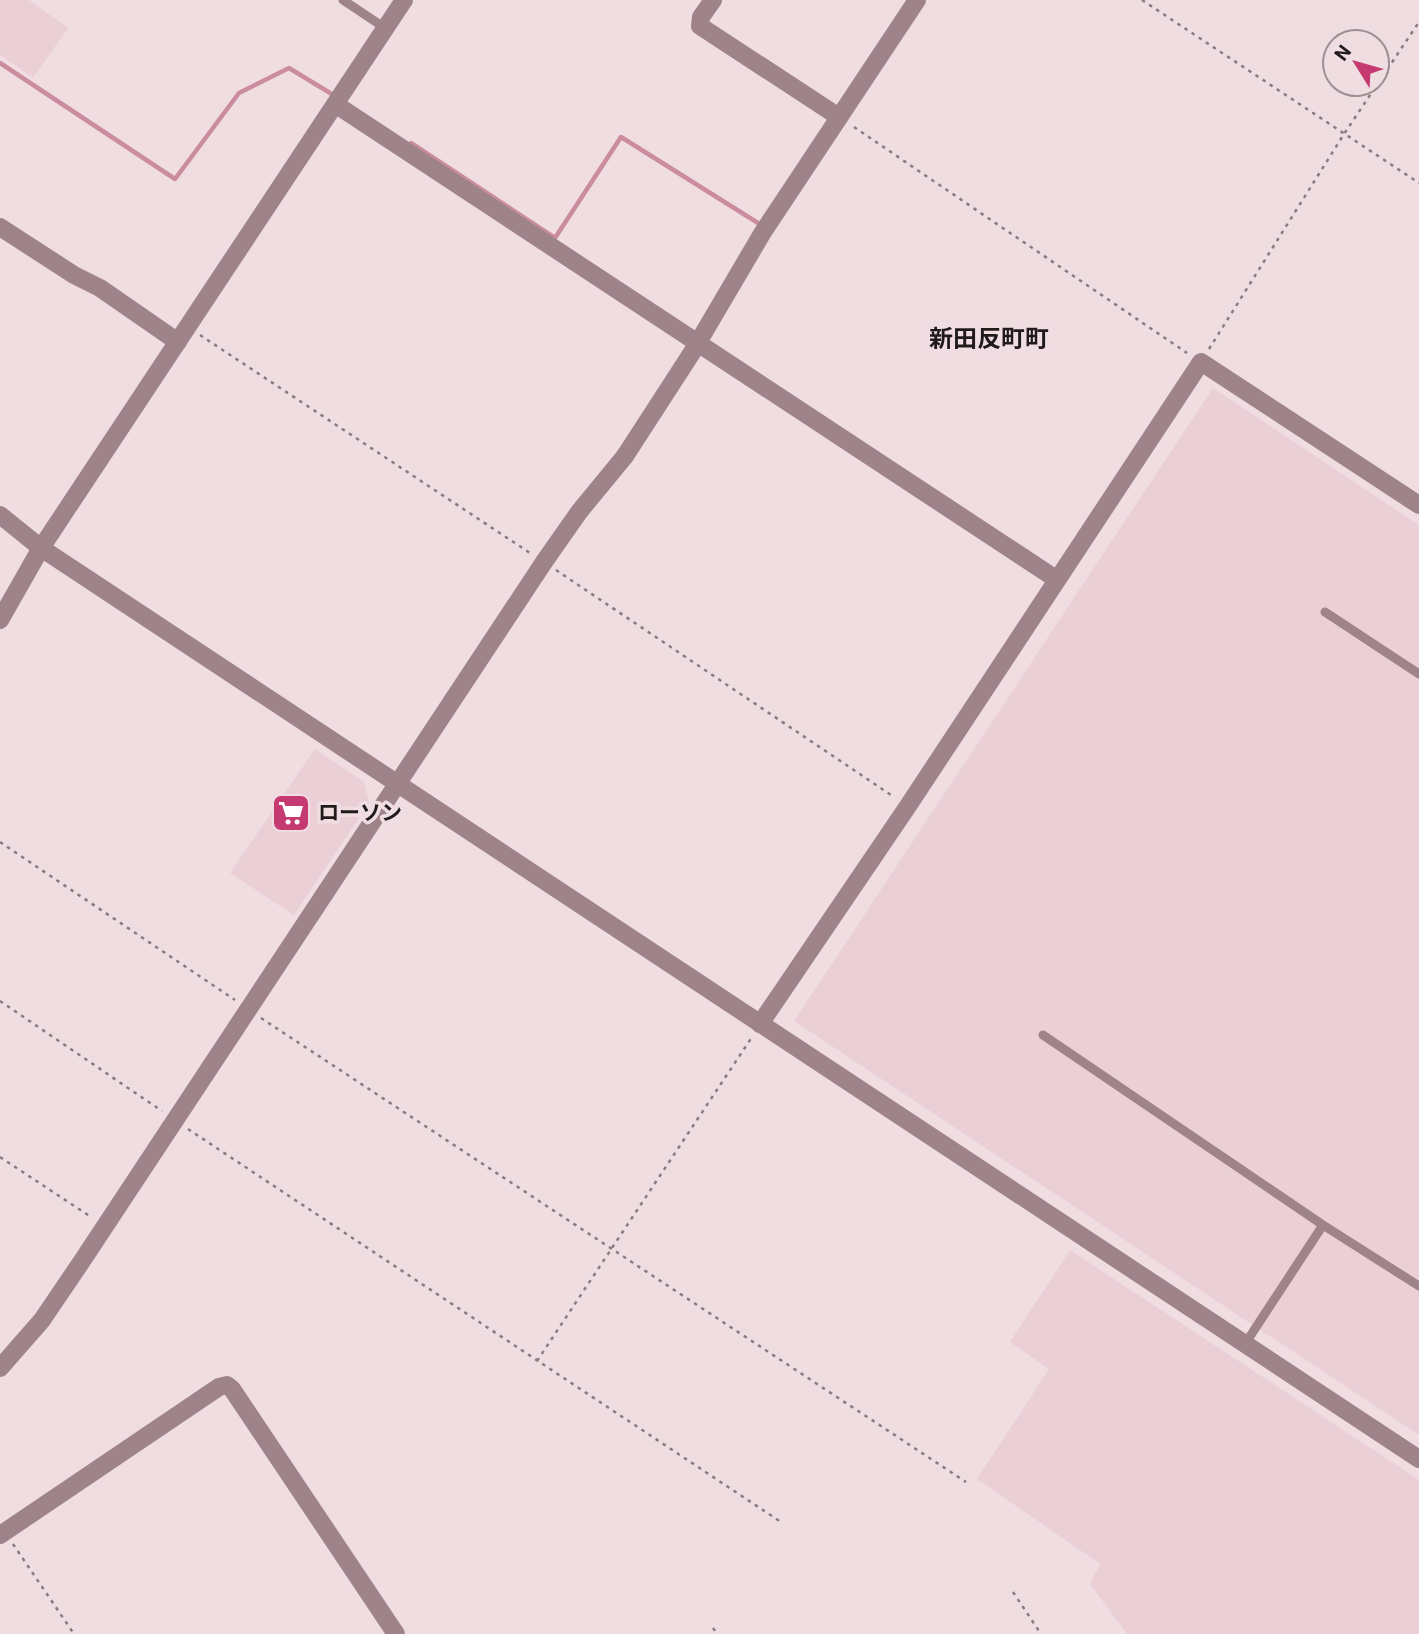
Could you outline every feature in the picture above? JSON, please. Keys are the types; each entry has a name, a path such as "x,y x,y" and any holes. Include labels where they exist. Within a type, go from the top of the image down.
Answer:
{"street":[{"path":"0,620 41,548 404,0"},
{"path":"712,0 701,17 700,26 839,117"},
{"path":"0,1368 42,1320 544,562 579,512 625,456 695,347 763,232 917,0"},
{"path":"335,104 695,347 1056,579"},
{"path":"0,227 74,275 183,334"},
{"path":"760,1024 908,806 1201,362 1419,506"},
{"path":"0,515 41,548 1419,1459"},
{"path":"3,1533 219,1387 227,1385 232,1388 396,1634"}],"lane":[{"path":"343,0 385,28"},
{"path":"1325,612 1419,674"},
{"path":"1043,1035 1323,1225 1419,1286"},
{"path":"1245,1344 1323,1225"}],"path":[{"path":"1142,0 1419,183"},
{"path":"839,117 1201,362 1344,134 1419,22"},
{"path":"183,334 544,562 908,806"},
{"path":"0,842 249,1010 966,1482"},
{"path":"0,1000 175,1121 781,1522"},
{"path":"537,1361 760,1024"},
{"path":"0,1157 105,1226"},
{"path":"3,1533 74,1634"},
{"path":"1013,1592 1041,1634"},
{"path":"713,1628 717,1634"}],"shaded area":[{"path":"0,0 29,0 68,28 33,78 0,55"},
{"path":"1213,388 1419,525 1419,1435 794,1021"},
{"path":"315,749 364,782 369,803 294,915 230,873"},
{"path":"1070,1250 1419,1480 1419,1634 1127,1634 1090,1584 1100,1564 977,1479 1049,1369 1010,1342"}],"waterway":[{"path":"0,63 175,179 239,93 289,68 335,96"},
{"path":"411,143 555,238 621,137 758,223"}],"place":[{"name":"ローソン","path":"291,813"}],"district":[{"name":"新田反町町","path":"989,339"}]}
